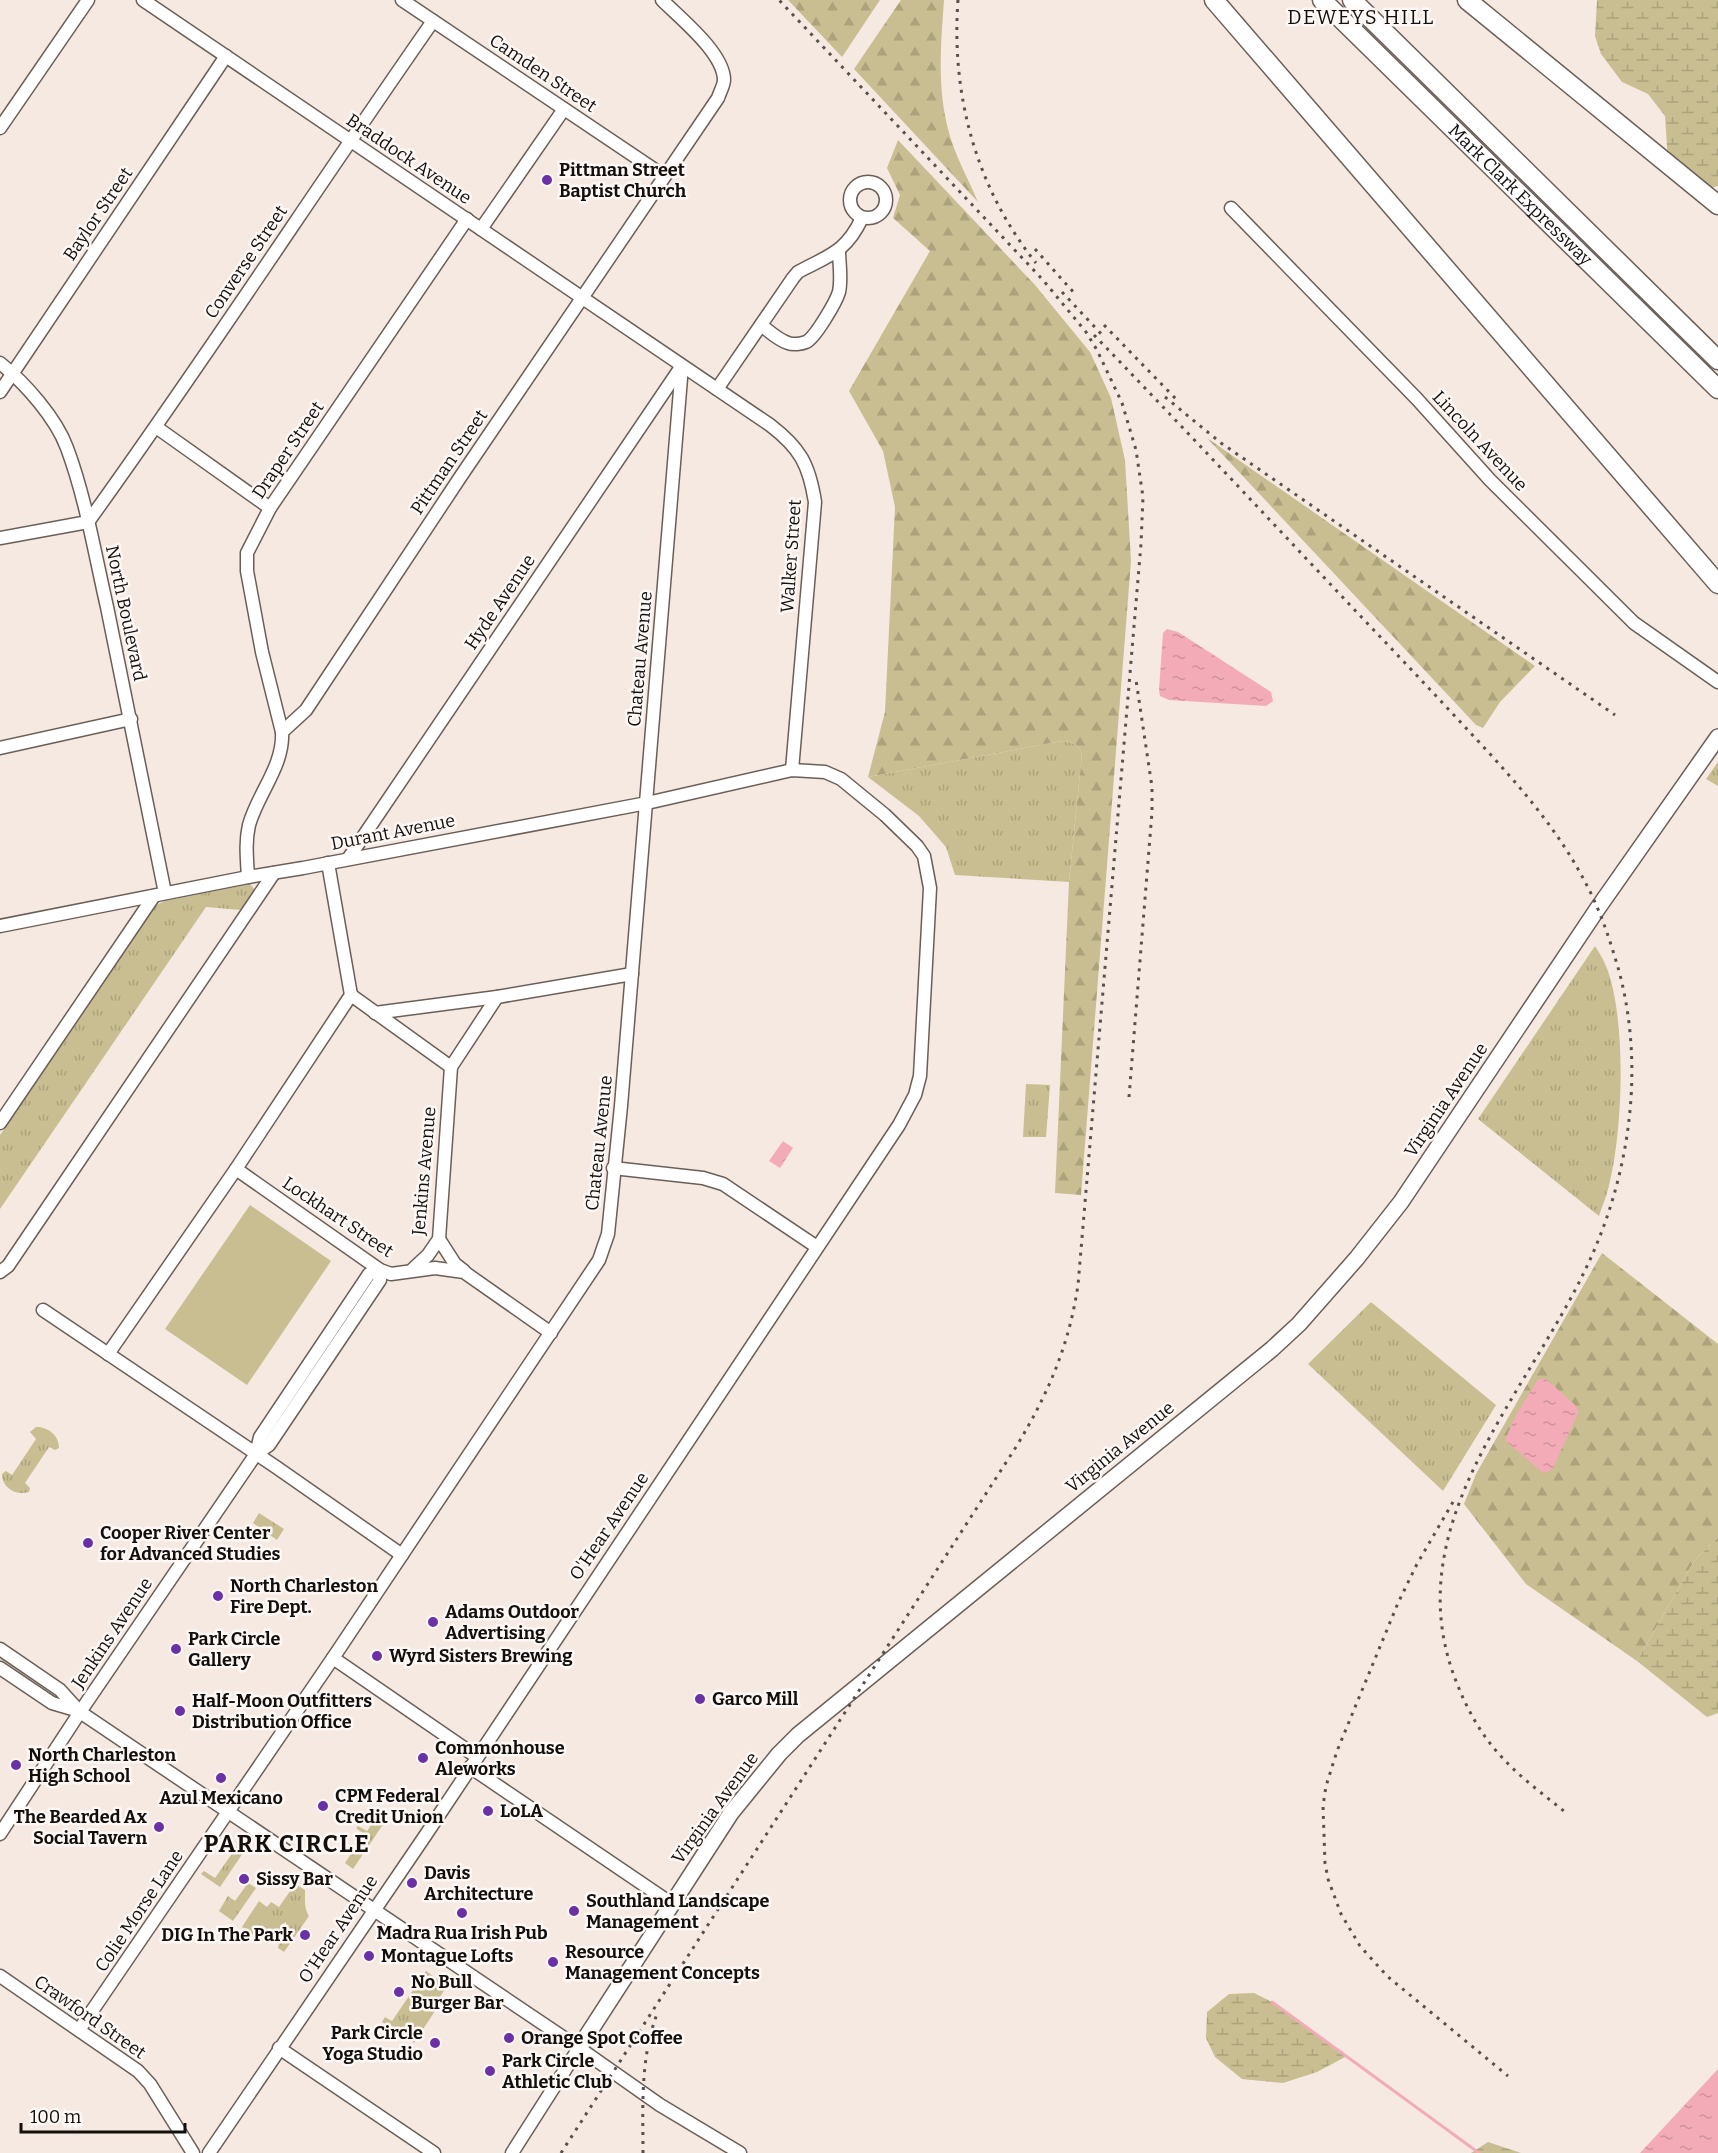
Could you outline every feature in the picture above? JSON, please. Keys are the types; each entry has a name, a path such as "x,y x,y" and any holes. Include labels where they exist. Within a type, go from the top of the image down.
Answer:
{"highway":[{"path":"1214,0 1718,584"},
{"name":"Mark Clark Expressway","path":"1322,0 1718,389"},
{"name":"Mark Clark Expressway","path":"1352,0 1718,360"},
{"path":"1467,0 1718,205"}],"main road":[{"name":"Virginia Avenue","path":"579,2048 731,1813 779,1754 798,1735 1272,1349 1299,1324 1357,1258 1401,1202 1598,908 1718,737"}],"street":[{"path":"0,128 88,0"},
{"name":"Braddock Avenue","path":"143,0 656,347"},
{"name":"Camden Street","path":"402,0 664,176"},
{"name":"Pittman Street","path":"282,732 306,710 718,98 724,81 720,64 707,46 662,0"},
{"name":"Converse Street","path":"88,522 156,427 349,140 433,21"},
{"name":"Baylor Street","path":"0,392 226,56"},
{"path":"481,229 564,109"},
{"name":"Lincoln Avenue","path":"1231,208 1417,399 1490,480 1634,623 1718,682"},
{"path":"717,389 798,272 839,250 853,236 862,218"},
{"name":"Draper Street","path":"282,732 262,652 247,571 248,553 270,508 467,219"},
{"path":"760,325 788,343 797,344 812,338 839,292 839,250"},
{"name":"Walker Street","path":"656,347 770,425 794,446 805,461 812,479 815,502 792,770"},
{"name":"North Boulevard","path":"0,363 13,373 45,410 67,447 88,522 131,719 159,895"},
{"name":"Chateau Avenue","path":"228,1812 599,1260 608,1234 647,803 682,366"},
{"name":"Hyde Avenue","path":"348,859 682,366"},
{"path":"156,427 270,508"},
{"path":"0,538 88,522"},
{"path":"0,748 131,719"},
{"path":"248,876 246,841 250,823 282,753 282,732"},
{"name":"Durant Avenue","path":"0,926 248,876 647,803 792,770"},
{"name":"O'Hear Avenue","path":"209,2153 474,1762 899,1125 915,1095 920,1076 930,888 924,856 918,846 881,811 841,779 825,772 792,770"},
{"path":"328,863 351,995 451,1067"},
{"path":"0,1272 8,1266 274,873"},
{"path":"0,1123 159,895"},
{"path":"375,1013 497,997 632,974"},
{"path":"108,1354 236,1169 351,995"},
{"name":"Jenkins Avenue","path":"412,1269 428,1255 439,1239 451,1067 497,997"},
{"path":"614,1168 703,1178 723,1184 817,1247"},
{"name":"Lockhart Street","path":"236,1169 380,1270 391,1274 412,1269 435,1268 465,1272 551,1333"},
{"path":"439,1239 455,1264 465,1272"},
{"name":"Jenkins Avenue","path":"0,1834 80,1712 256,1454 269,1445 289,1416 380,1280 380,1270"},
{"path":"43,1310 402,1555"},
{"path":"0,1649 60,1690 80,1712 660,2105 740,2153"},
{"path":"333,1658 672,1904"},
{"path":"0,1668 52,1703 80,1712"},
{"name":"Colie Morse Lane","path":"79,2030 228,1812"},
{"name":"Crawford Street","path":"0,1976 138,2071 152,2087 193,2153"},
{"path":"279,2048 434,2153"},
{"name":"Virginia Avenue","path":"512,2153 579,2048"}],"green space":[{"path":"788,0 880,0 842,57"},
{"path":"901,0 944,0 942,97 954,148 978,202 854,69"},
{"path":"1597,0 1718,0 1718,186 1702,190 1668,161 1665,116 1648,94 1622,82 1601,54 1595,36"},
{"path":"898,140 1035,285 1090,352 1111,398 1125,460 1131,561 1081,1195 1055,1193 1069,882 1081,751 1075,744 1062,741 868,777 885,712 895,507 883,451 849,391 930,251 893,218 900,195 887,168"},
{"path":"1207,438 1535,666 1500,702 1483,728 1476,725"},
{"path":"1062,741 1075,744 1082,754 1069,882 955,875 946,847 919,816 868,777"},
{"path":"1718,762 1718,786 1706,779"},
{"path":"250,884 255,890 253,897 241,910 206,907 0,1209 0,1135 156,905 165,901"},
{"path":"1595,946 1606,966 1613,988 1620,1044 1621,1075 1614,1162 1599,1216 1478,1119"},
{"path":"1026,1084 1050,1085 1046,1137 1023,1137"},
{"path":"250,1205 331,1261 247,1385 165,1329"},
{"path":"1602,1253 1718,1344 1718,1537 1694,1561 1637,1661 1526,1584 1464,1504 1476,1474"},
{"path":"1371,1302 1496,1405 1443,1491 1308,1364"},
{"path":"36,1427 45,1428 52,1433 59,1443 59,1448 55,1450 49,1447 25,1483 30,1488 29,1492 15,1492 4,1483 2,1474 6,1471 12,1475 36,1439 30,1432"},
{"path":"259,1513 284,1529 277,1540 253,1523"},
{"path":"1718,1537 1718,1713 1707,1717 1637,1661 1694,1561"},
{"path":"0,1654 57,1695 0,1659"},
{"path":"380,1812 388,1817 353,1869 345,1863 364,1834 356,1828 358,1826 367,1831"},
{"path":"238,1845 245,1850 220,1887 201,1874 204,1871 215,1878"},
{"path":"248,1883 256,1888 233,1921 219,1911 228,1896 235,1901"},
{"path":"295,1884 305,1890 309,1916 284,1952 278,1948 286,1922 281,1925 280,1931 267,1944 242,1927 259,1901 267,1907 271,1902 279,1907"},
{"path":"426,1971 447,1986 433,2008 435,2011 414,2043 382,2022 385,2017 392,2021"},
{"path":"1254,1993 1272,2002 1347,2056 1317,2072 1283,2083 1242,2079 1215,2057 1206,2038 1207,2012 1229,1994"},
{"path":"1488,2142 1521,2153 1471,2153"}],"water":[{"path":"1167,629 1178,632 1271,692 1273,701 1266,706 1169,700 1160,696 1163,633"},
{"path":"783,1141 793,1148 780,1168 769,1161"},
{"path":"1538,1379 1546,1379 1579,1411 1552,1470 1543,1473 1505,1440 1516,1415"},
{"path":"1718,2069 1718,2153 1640,2153"}],"waterway":[{"path":"1272,2002 1479,2153"}],"railway":[{"path":"561,2153 1016,1447 1056,1369 1069,1329 1078,1285 1141,544 1143,497 1136,450 1122,403 1086,332 1043,280 779,0"},
{"path":"958,0 959,71 972,139 983,172 998,204 1015,234 1036,263"},
{"path":"1035,249 1075,294"},
{"path":"1062,292 1105,338"},
{"path":"1104,325 1177,400"},
{"path":"1094,335 1514,781 1545,819 1572,859 1595,902 1612,948 1627,1008 1632,1083 1629,1120 1614,1194 1588,1264 1475,1466 1454,1518 1442,1572 1442,1628 1458,1686 1471,1713 1486,1738 1506,1762 1565,1812"},
{"path":"1165,397 1221,443 1615,715"},
{"path":"1129,1097 1152,812 1152,787 1136,680"},
{"path":"1453,1502 1417,1564 1398,1603 1337,1751 1326,1786 1323,1806 1325,1863 1328,1879 1341,1914 1360,1946 1387,1976 1508,2076"},
{"path":"643,2153 645,2065 657,2014"}],"place":[{"name":"Pittman Street Baptist Church","path":"547,180"},
{"name":"Cooper River Center for Advanced Studies","path":"88,1543"},
{"name":"North Charleston Fire Dept.","path":"218,1596"},
{"name":"Adams Outdoor Advertising","path":"433,1622"},
{"name":"Park Circle Gallery","path":"176,1649"},
{"name":"Wyrd Sisters Brewing","path":"377,1656"},
{"name":"Garco Mill","path":"700,1699"},
{"name":"Half-Moon Outfitters Distribution Office","path":"180,1711"},
{"name":"Commonhouse Aleworks","path":"423,1758"},
{"name":"North Charleston High School","path":"16,1765"},
{"name":"Azul Mexicano","path":"221,1778"},
{"name":"CPM Federal Credit Union","path":"323,1806"},
{"name":"LoLA","path":"488,1811"},
{"name":"The Bearded Ax Social Tavern","path":"159,1827"},
{"name":"Sissy Bar","path":"244,1879"},
{"name":"Davis Architecture","path":"412,1883"},
{"name":"Southland Landscape Management","path":"574,1911"},
{"name":"Madra Rua Irish Pub","path":"462,1913"},
{"name":"DIG In The Park","path":"305,1935"},
{"name":"Montague Lofts","path":"369,1956"},
{"name":"Resource Management Concepts","path":"553,1962"},
{"name":"No Bull Burger Bar","path":"399,1992"},
{"name":"Orange Spot Coffee","path":"509,2038"},
{"name":"Park Circle Yoga Studio","path":"435,2043"},
{"name":"Park Circle Athletic Club","path":"490,2071"}],"district":[{"name":"DEWEYS HILL","path":"1361,17"},
{"name":"PARK CIRCLE","path":"287,1844"}]}
